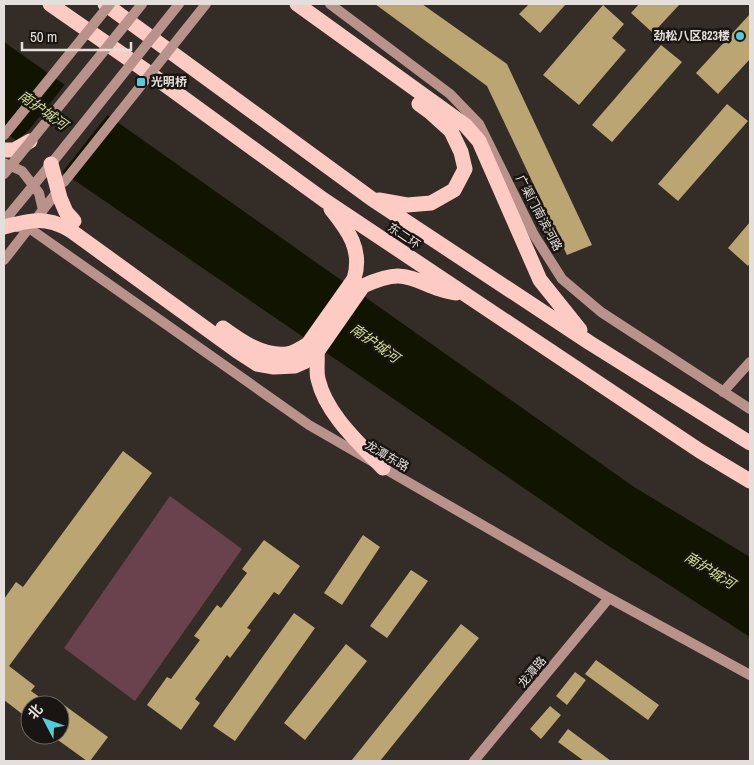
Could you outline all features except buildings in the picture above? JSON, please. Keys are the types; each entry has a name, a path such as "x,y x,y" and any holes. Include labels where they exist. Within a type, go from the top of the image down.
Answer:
{"highway":[{"name":"东二环","path":"50,4 324,200 700,452 750,481"},
{"name":"东二环","path":"105,4 372,199 590,343 750,443"},
{"path":"283,4 430,112 451,131 461,152 465,169 454,190 431,203 407,205 372,199"},
{"path":"296,4 465,125 479,141 540,280 590,343"},
{"path":"4,150 14,150 30,141"},
{"path":"51,164 60,198 72,225"},
{"path":"324,200 353,240 357,254 356,272 359,282"},
{"path":"4,227 30,220 43,220 72,225 252,347 270,354 287,354 299,349 312,348"},
{"path":"383,468 342,424 322,394 312,348 359,282 387,276 400,276 416,279 440,289 467,296"}],"street":[{"path":"4,135 110,4"},
{"path":"4,174 142,4"},
{"path":"4,219 51,164 178,4"},
{"path":"4,260 206,4"},
{"name":"广渠门南滨河路","path":"330,4 450,94 479,124 534,235 562,279 601,312 750,409"},
{"path":"4,162 22,170 39,193 43,210"},
{"name":"龙潭东路","path":"4,219 15,227 29,228 309,425 609,598 750,675"},
{"path":"723,392 750,362"},
{"name":"龙潭路","path":"474,761 609,598"}],"shaded area":[{"path":"170,496 242,549 135,701 64,648"}],"water":[{"name":"南护城河","path":"4,42 634,487 750,557 750,637 604,543 4,132"}],"pier":[{"path":"66,83 109,113 61,174 15,142 29,130"}],"place":[{"name":"劲松八区823楼","path":"740,36"},
{"name":"光明桥","path":"141,82"}]}
